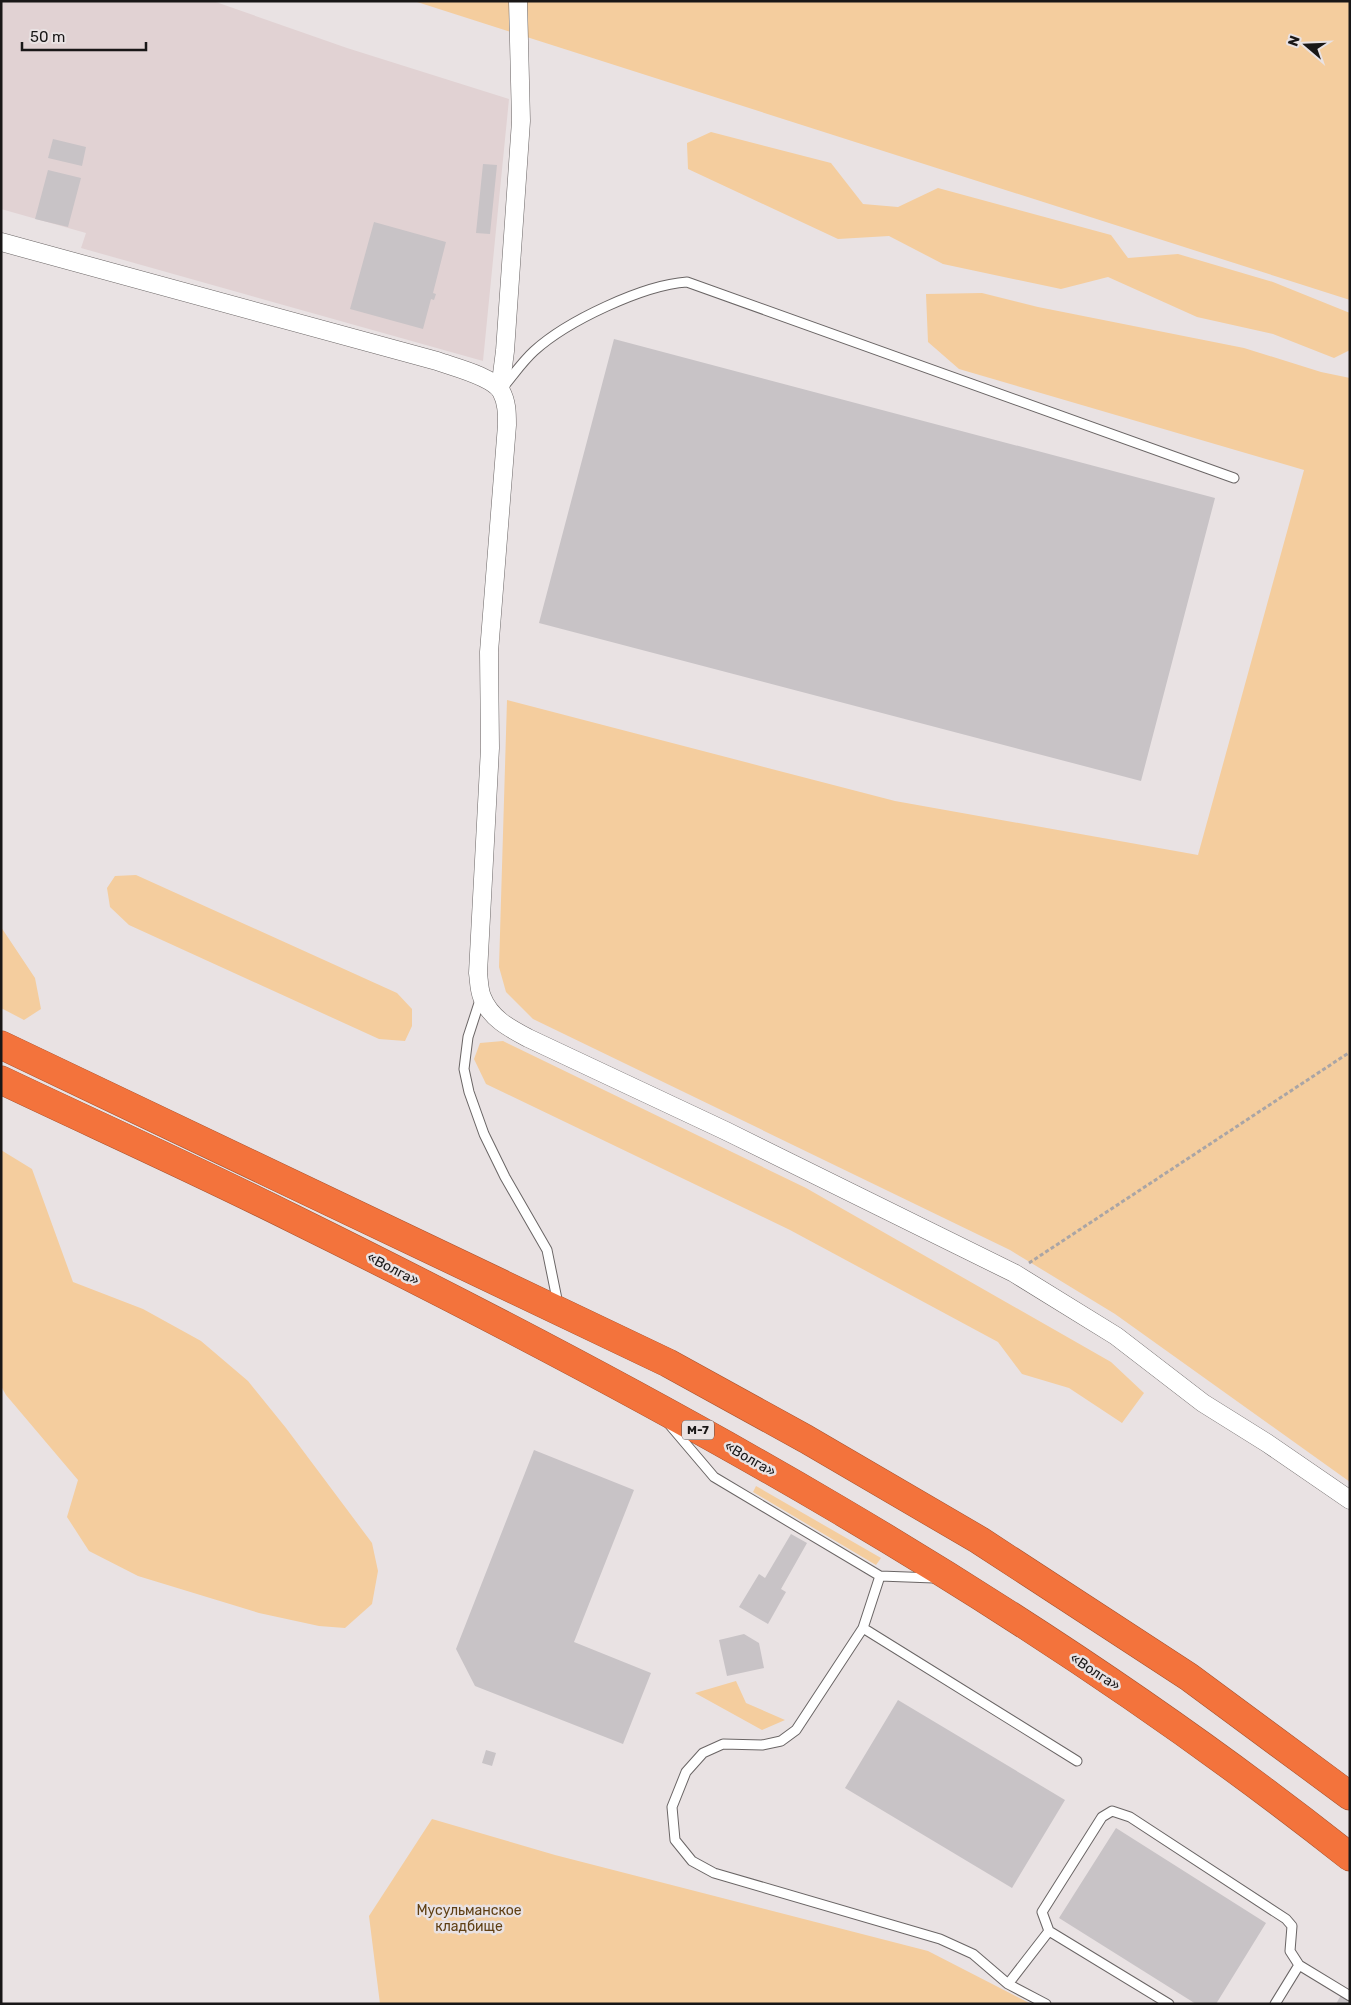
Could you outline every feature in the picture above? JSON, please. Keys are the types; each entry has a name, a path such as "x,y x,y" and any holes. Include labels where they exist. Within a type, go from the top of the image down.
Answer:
{"highway":[{"path":"1,1045 559,1309 668,1363 806,1439 979,1540 1189,1677 1350,1796"},
{"name":"«Волга»","path":"1,1080 291,1217 649,1401 954,1579 1165,1718 1289,1809 1350,1857"}],"street":[{"path":"500,390 505,351 521,121 518,1"},
{"path":"1,242 437,361 494,384 500,390 506,406 507,425 489,652 490,748 478,973 481,996 495,1017 507,1027 528,1038 726,1131 1014,1273 1116,1336 1204,1404 1267,1443 1350,1500"}],"lane":[{"path":"500,390 534,351 554,336 592,314 640,292 670,283 686,282 1234,478"},
{"path":"481,996 468,1037 464,1069 469,1092 484,1134 505,1177 547,1250 559,1309"},
{"path":"649,1401 714,1478 880,1576 954,1579"},
{"path":"880,1576 863,1628 796,1730 781,1741 762,1745 722,1744 703,1753 686,1772 672,1807 675,1840 692,1860 714,1873 940,1939 972,1954 1008,1984 1046,2004"},
{"path":"863,1628 1077,1761"},
{"path":"1169,2004 1049,1931 1042,1912 1102,1816 1112,1811 1130,1817 1286,1919 1292,1926 1290,1951 1299,1965 1350,1996"},
{"path":"1008,1984 1049,1931"},
{"path":"1275,2004 1299,1965"}],"path":[{"path":"1014,1273 1350,1052"}],"shaded area":[{"path":"1,1 213,1 347,48 509,99 483,361 81,248 86,233 1,209"}],"green space":[{"path":"414,1 1350,1 1350,300"},
{"path":"711,132 831,163 863,204 898,207 938,188 1111,235 1128,258 1178,254 1273,282 1350,313 1350,350 1334,358 1273,334 1197,317 1108,277 1061,289 943,264 889,236 838,239 688,169 687,143"},
{"path":"982,293 1038,307 1244,348 1321,372 1350,378 1350,1482 1115,1314 1010,1250 533,1019 506,992 499,967 507,700 895,801 1198,855 1304,470 959,369 928,342 926,294"},
{"path":"136,875 397,993 412,1009 412,1026 405,1041 379,1039 129,925 110,907 107,888 115,876"},
{"path":"1,927 35,978 41,1009 24,1020 1,1008"},
{"path":"503,1041 806,1188 1111,1362 1144,1393 1122,1423 1069,1388 1022,1374 998,1342 790,1230 486,1084 474,1059 480,1043"},
{"path":"1,1150 32,1169 73,1282 143,1309 201,1341 248,1381 286,1428 372,1543 378,1571 372,1604 345,1628 319,1626 259,1613 138,1576 89,1551 67,1517 78,1480 6,1395 1,1386"},
{"path":"756,1486 881,1558 876,1565 753,1492"},
{"path":"736,1681 746,1703 785,1720 762,1730 695,1693"},
{"name":"Мусульманское кладбище","path":"432,1819 555,1855 928,1951 1031,2004 380,2004 369,1916"}],"building":[{"path":"53,139 86,147 82,166 48,158"},
{"path":"483,164 497,165 490,234 476,233"},
{"path":"48,170 81,178 68,227 35,219"},
{"path":"374,222 446,242 433,293 436,294 434,300 431,299 423,329 350,309"},
{"path":"614,339 1215,498 1141,781 539,623"},
{"path":"534,1450 634,1490 574,1642 651,1673 623,1744 475,1686 456,1649"},
{"path":"791,1534 807,1543 781,1589 786,1592 768,1624 739,1607 759,1574 765,1578"},
{"path":"744,1634 759,1643 764,1668 727,1676 719,1640"},
{"path":"898,1700 1065,1800 1012,1888 845,1788"},
{"path":"486,1750 496,1753 492,1766 482,1763"},
{"path":"1116,1828 1266,1923 1216,2004 1196,2004 1059,1918"},
{"path":"1341,1995 1350,2000 1350,2004 1336,2004"}]}
